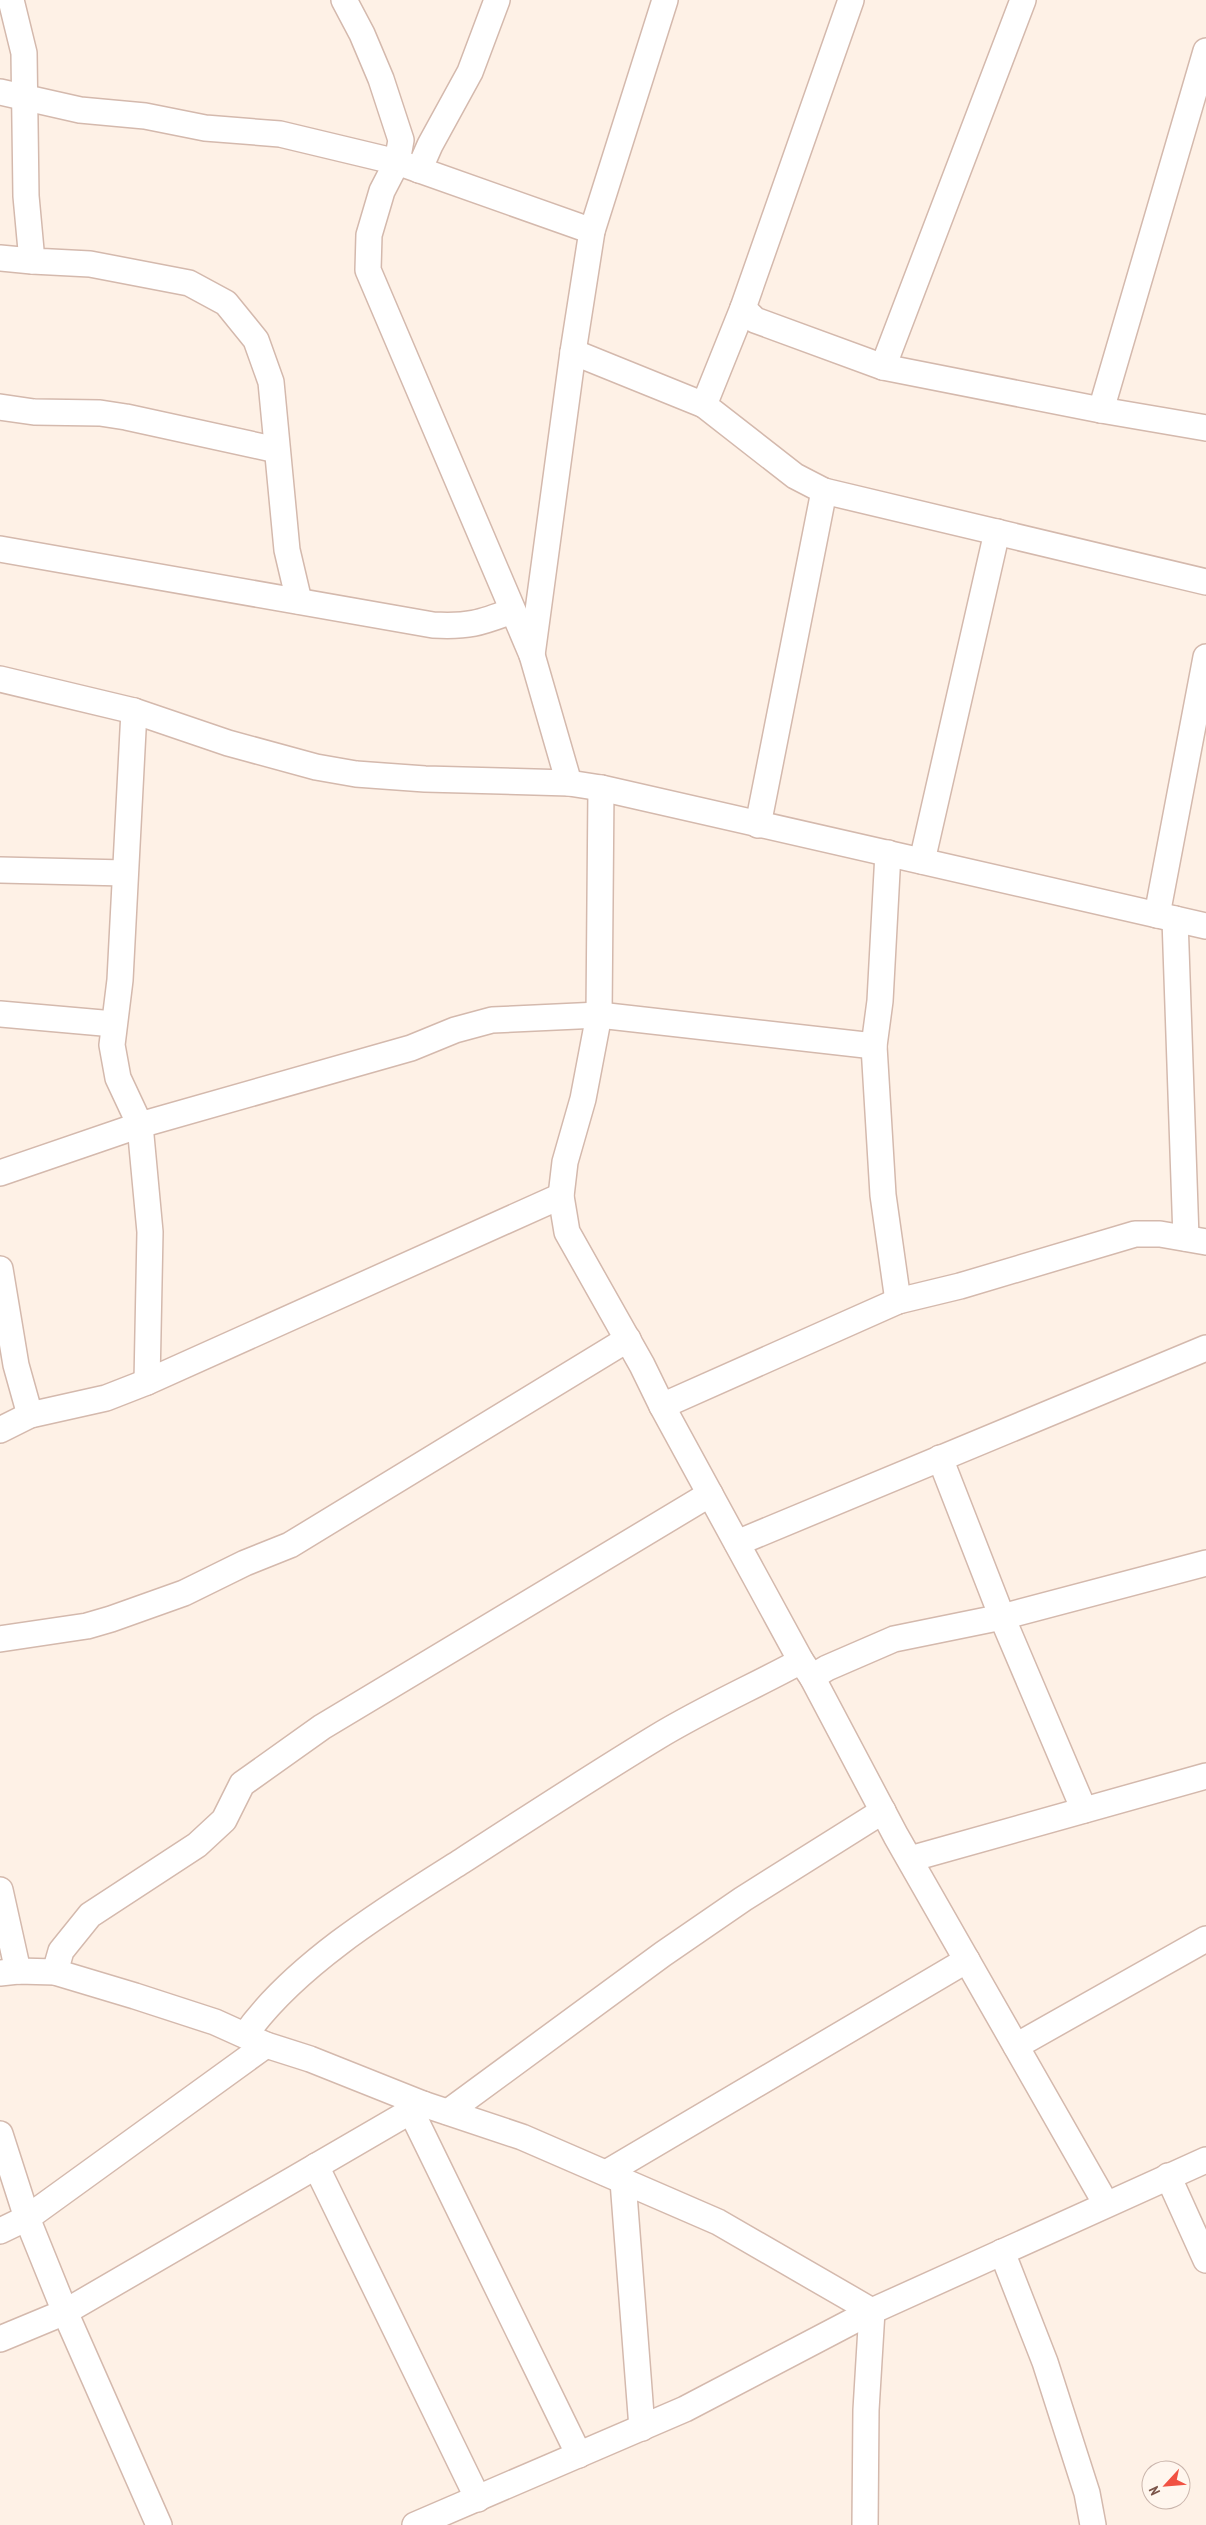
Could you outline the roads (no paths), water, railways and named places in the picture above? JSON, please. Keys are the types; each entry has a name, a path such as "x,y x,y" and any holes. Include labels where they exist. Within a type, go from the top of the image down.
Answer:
{"street":[{"path":"10,0 24,54 26,196 32,261"},
{"path":"497,0 470,72 430,145 382,191 369,235 368,270 532,655 569,783"},
{"path":"532,655 573,352 592,231 665,0"},
{"path":"704,405 743,308 851,0"},
{"path":"883,367 1022,0"},
{"path":"345,1 362,34 394,114 408,166"},
{"path":"1101,410 1206,51"},
{"path":"0,92 24,99 80,110 145,116 206,128 280,134 408,166 592,231"},
{"path":"0,258 90,264 189,284 226,303 256,340 271,382 287,550 298,602"},
{"path":"743,308 755,320 883,367 1101,410 1206,428"},
{"path":"573,352 704,405 795,476 824,491 1206,582"},
{"path":"0,407 34,412 100,413 126,417 276,450"},
{"path":"758,825 824,491"},
{"path":"922,861 997,532"},
{"path":"0,549 434,625 461,627 476,625 512,611"},
{"path":"662,1406 898,1301 960,1286 1135,1234 1196,1240 1166,917 1206,657"},
{"path":"0,679 134,711 228,743 316,767 356,774 569,783 601,788 1206,926"},
{"path":"134,711 120,980 112,1045 118,1078 140,1125 150,1232 147,1382"},
{"path":"601,788 599,1015 583,1099 565,1162 561,1196 567,1232 628,1339 662,1406 807,1669 883,1812 1106,2204"},
{"path":"888,853 880,1001 874,1046 883,1195 898,1301"},
{"path":"0,870 125,873"},
{"path":"0,1014 114,1024"},
{"path":"0,1173 140,1125 411,1048 455,1030 492,1020 599,1015 874,1046"},
{"path":"0,1430 30,1415 106,1398 147,1382 561,1196"},
{"path":"0,1269 16,1366 30,1415"},
{"path":"0,1639 87,1626 111,1619 184,1592 245,1563 290,1545 628,1339"},
{"path":"737,1543 1206,1348"},
{"path":"940,1458 1002,1617 1084,1810"},
{"path":"55,1972 61,1951 90,1915 197,1846 224,1820 242,1784 322,1727 710,1494"},
{"path":"0,2231 27,2218 256,2040 259,2016 338,1944 391,1906 659,1736 807,1669 827,1668 894,1639 1002,1617 1206,1563"},
{"path":"910,1859 1206,1776"},
{"path":"448,2112 663,1954 735,1904 883,1812"},
{"path":"0,1890 9,1972 55,1972 214,2022 256,2040 310,2059 417,2107 448,2112 522,2137 718,2222 872,2311"},
{"path":"1016,2046 1206,1939"},
{"path":"614,2177 967,1960"},
{"path":"0,2339 65,2312 417,2107"},
{"path":"417,2107 579,2455"},
{"path":"0,2134 27,2218 65,2312 159,2525"},
{"path":"415,2525 686,2409 872,2311 1206,2160"},
{"path":"316,2166 478,2499"},
{"path":"1168,2176 1206,2260"},
{"path":"614,2177 642,2428"},
{"path":"1002,2252 1045,2362 1087,2492 1093,2525"},
{"path":"865,2525 866,2410 872,2311"}]}
